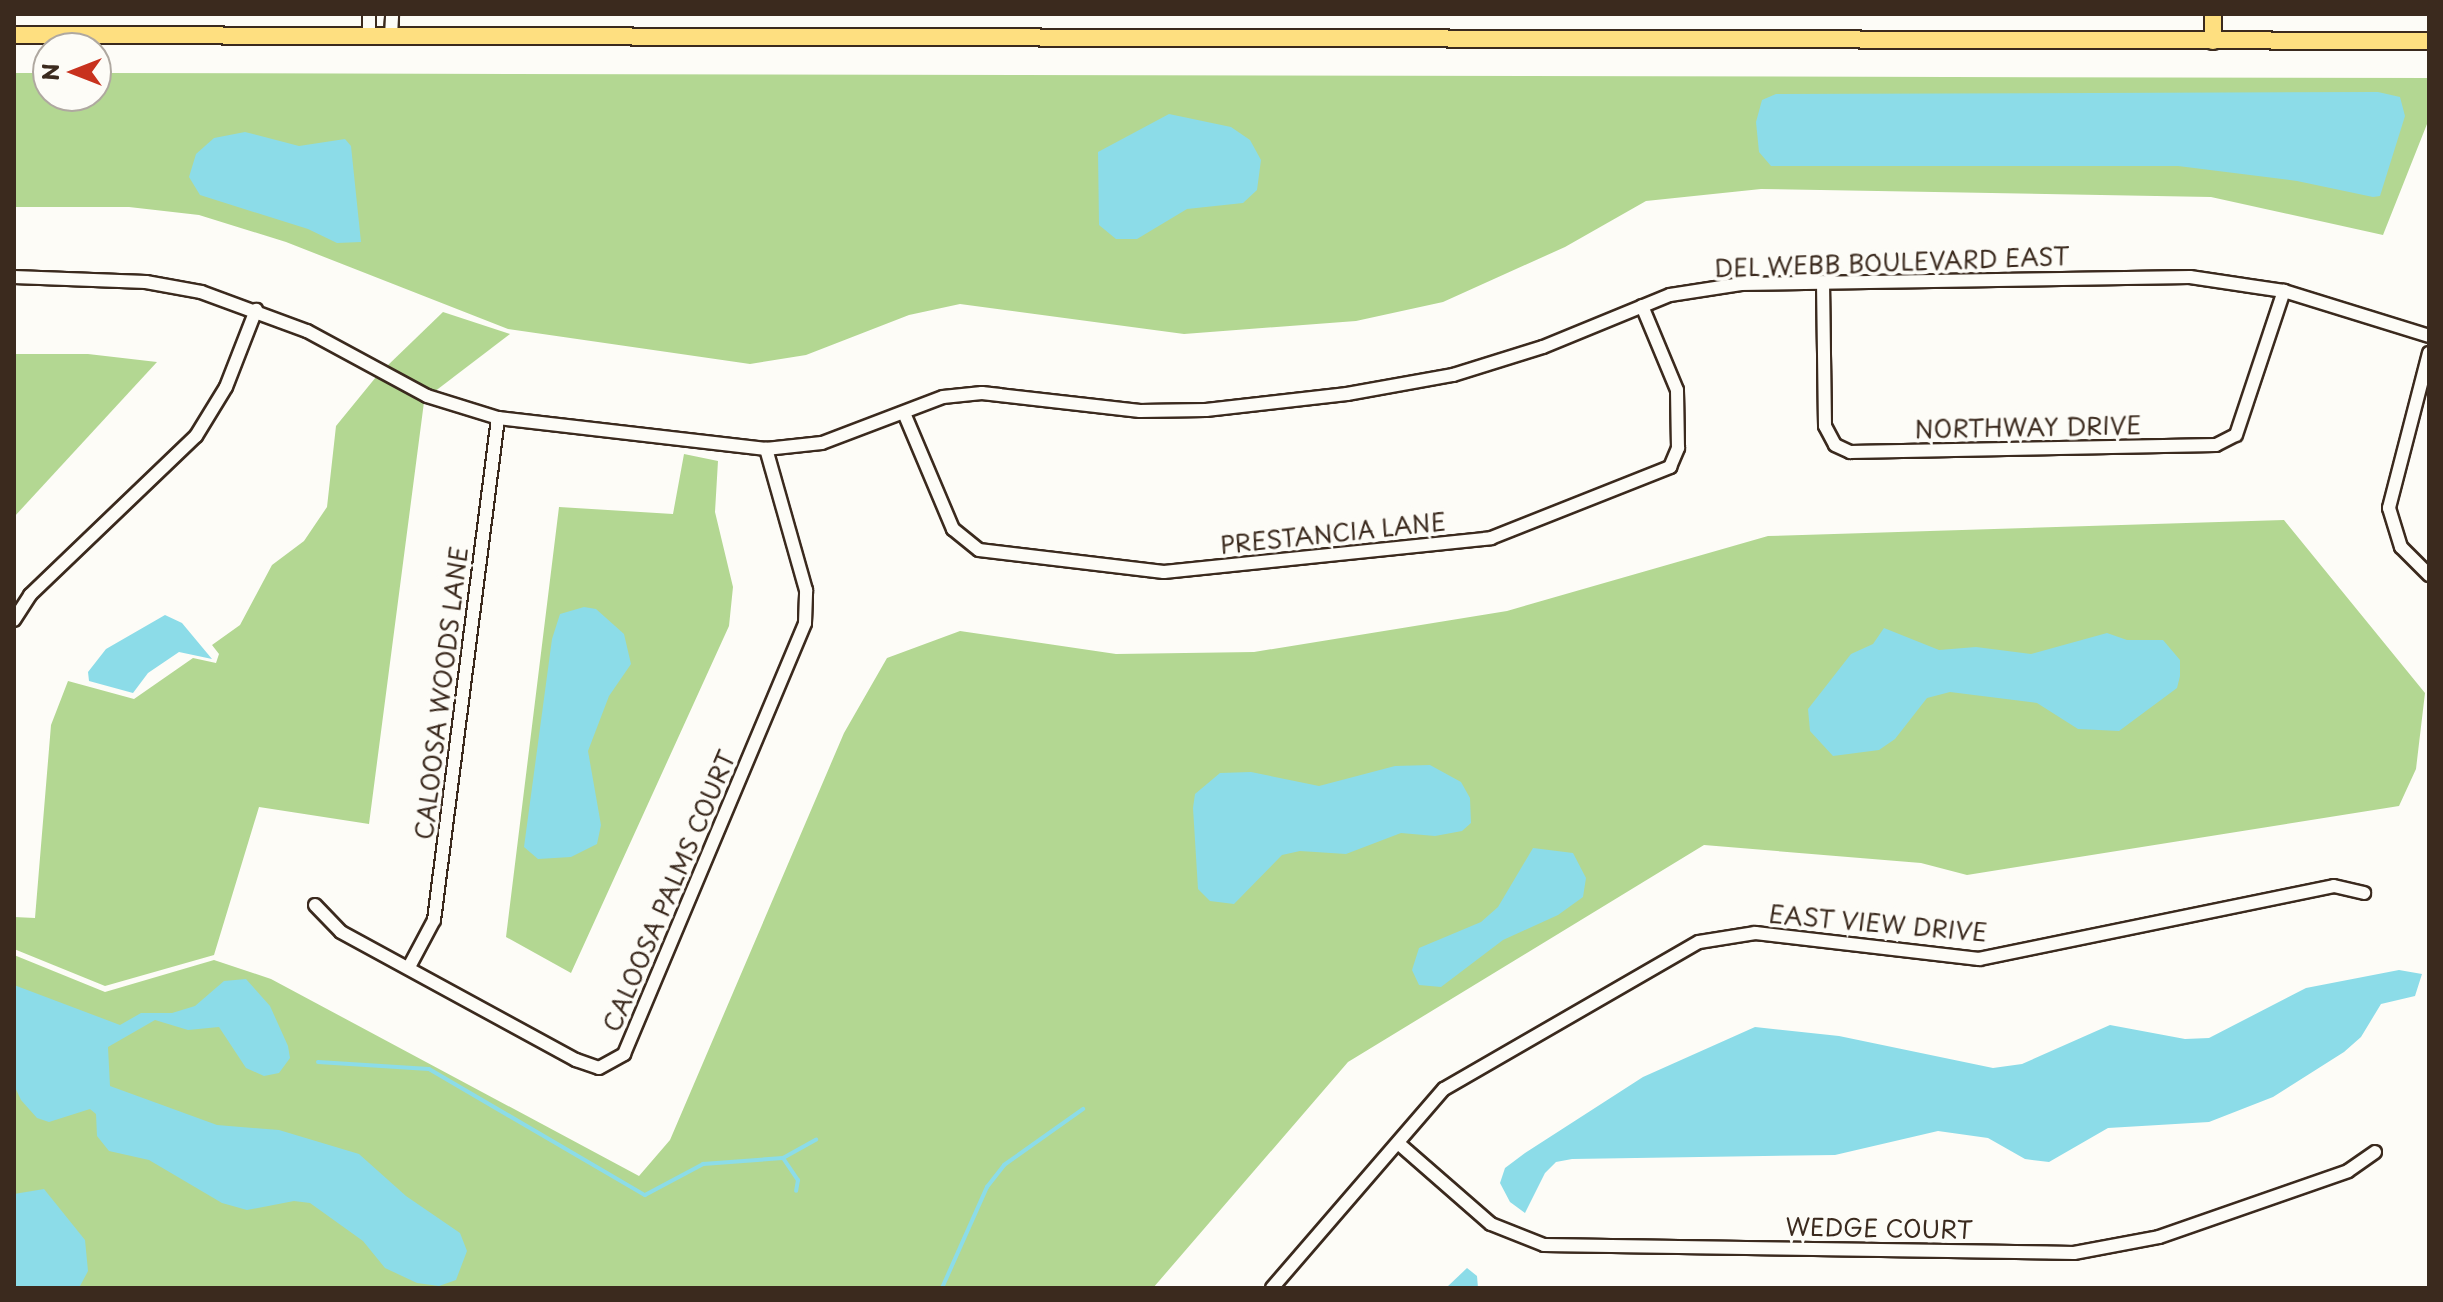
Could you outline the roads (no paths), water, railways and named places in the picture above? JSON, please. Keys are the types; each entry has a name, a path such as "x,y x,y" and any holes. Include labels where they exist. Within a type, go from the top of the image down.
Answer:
{"main road":[{"path":"2213,14 2213,41"},
{"path":"14,35 2429,41"}],"street":[{"path":"369,14 369,36"},
{"path":"391,36 392,14"},
{"name":"DEL WEBB BOULEVARD EAST","path":"14,277 146,282 256,310 307,331 427,396 498,418 766,449 822,443 943,397 982,393 1140,411 1206,410 1347,394 1453,375 1543,347 1642,306 1693,290 1823,282 2190,277 2284,291 2429,336"},
{"name":"NORTHWAY DRIVE","path":"1823,282 1825,426 1835,445 1850,452 2216,445 2236,435 2284,291"},
{"name":"PRESTANCIA LANE","path":"904,413 953,529 979,550 1164,572 1491,538 1670,467 1678,448 1677,390 1642,306"},
{"path":"14,620 30,595 196,436 226,387 256,310"},
{"path":"2429,353 2389,508 2401,547 2429,575"},
{"name":"CALOOSA WOODS LANE","path":"409,967 434,920 498,418"},
{"name":"CALOOSA PALMS COURT","path":"315,905 341,932 576,1060 599,1068 624,1054 805,623 806,590 766,449"},
{"name":"EAST VIEW DRIVE","path":"1272,1288 1444,1089 1699,942 1755,933 1979,959 2334,886 2364,893"},
{"name":"WEDGE COURT","path":"1398,1143 1491,1224 1544,1245 2074,1253 2159,1237 2348,1171 2375,1152"}],"water":[{"path":"2378,92 2400,97 2405,116 2380,196 2373,197 2297,181 2178,166 1771,166 1759,152 1756,122 1762,100 1776,94"},
{"path":"1169,114 1231,127 1250,140 1261,160 1257,190 1243,203 1187,209 1137,239 1116,239 1099,225 1098,152"},
{"path":"245,132 299,146 345,139 351,146 361,242 337,243 308,229 200,195 189,177 196,154 214,138"},
{"path":"584,607 596,609 624,634 631,664 609,696 588,751 601,825 597,844 571,857 538,859 524,847 552,639 560,614"},
{"path":"165,615 182,623 212,659 179,652 148,673 133,693 89,681 88,672 106,649"},
{"path":"1884,628 1939,650 1976,647 2031,654 2107,633 2127,640 2163,640 2180,660 2180,676 2177,688 2119,731 2078,729 2037,703 1950,692 1927,698 1895,739 1879,750 1833,756 1810,731 1808,709 1851,654 1873,644"},
{"path":"1430,765 1461,782 1470,798 1471,823 1462,831 1435,836 1401,833 1346,854 1300,851 1282,855 1234,904 1210,901 1198,889 1193,808 1195,794 1220,773 1251,772 1319,786 1395,766"},
{"path":"1533,848 1573,853 1586,878 1583,897 1558,915 1503,940 1441,987 1419,985 1412,970 1419,948 1481,922 1498,907"},
{"path":"2399,970 2422,974 2415,996 2381,1004 2361,1037 2344,1052 2273,1097 2209,1122 2108,1128 2049,1162 2025,1159 1988,1138 1938,1131 1835,1155 1572,1159 1556,1162 1545,1173 1525,1213 1510,1202 1500,1183 1505,1168 1525,1153 1643,1077 1755,1027 1839,1036 1993,1068 2022,1064 2110,1025 2185,1039 2209,1038 2306,988"},
{"path":"246,979 270,1006 288,1046 290,1058 279,1073 264,1076 246,1068 219,1027 188,1030 155,1020 108,1047 110,1086 217,1125 279,1130 359,1154 406,1196 460,1233 467,1251 456,1280 439,1286 417,1283 385,1268 363,1241 310,1203 294,1201 247,1210 222,1203 149,1160 109,1151 97,1136 96,1114 90,1109 49,1122 37,1118 21,1100 14,1085 14,985 120,1025 141,1013 172,1013 195,1006 224,981"},
{"path":"44,1189 85,1240 88,1271 79,1288 14,1288 14,1194"},
{"path":"1467,1268 1477,1276 1478,1288 1446,1288"}],"waterway":[{"path":"318,1062 429,1069 645,1195 703,1164 783,1158 816,1140"},
{"path":"942,1288 987,1187 1004,1165 1083,1109"},
{"path":"783,1158 798,1180 796,1191"}]}
